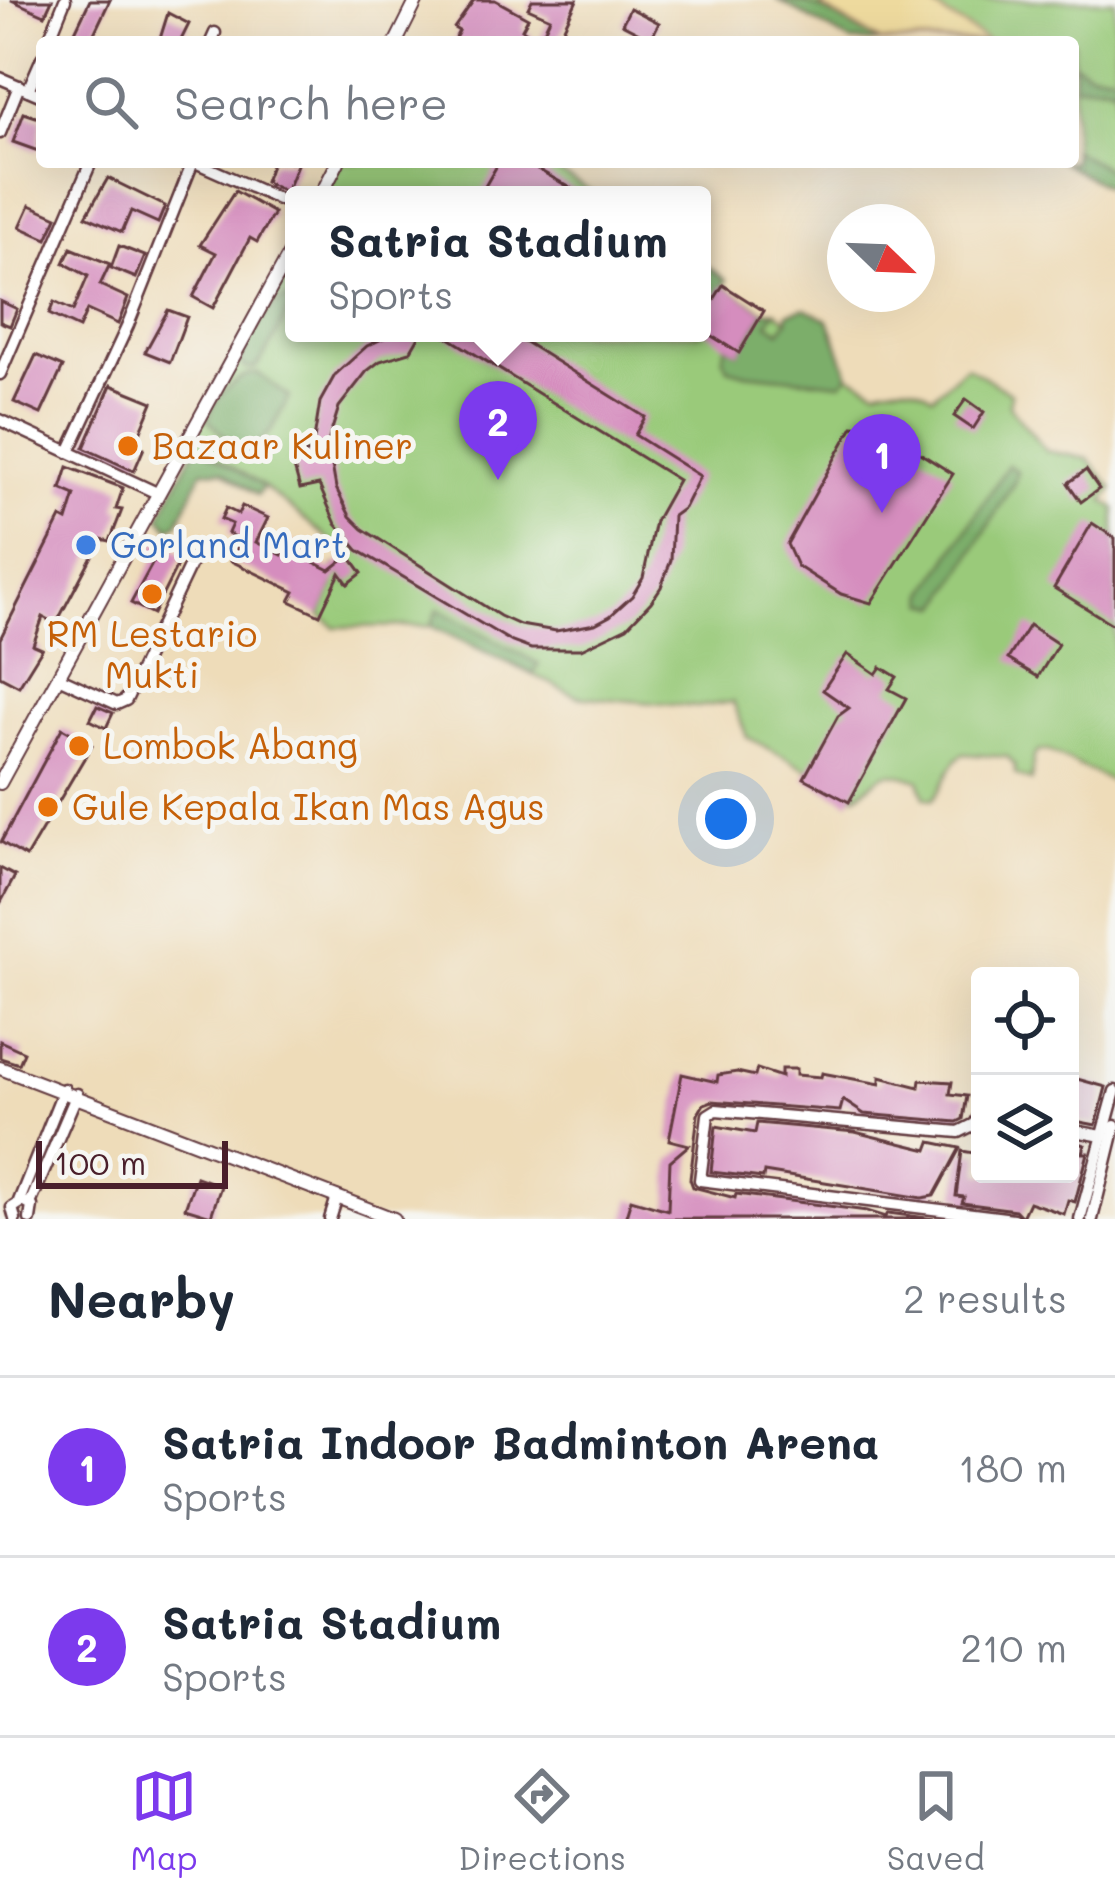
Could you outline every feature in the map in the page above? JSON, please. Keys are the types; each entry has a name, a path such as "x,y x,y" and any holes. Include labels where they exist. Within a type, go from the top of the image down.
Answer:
{"street":[{"path":"50,36 65,0"},
{"path":"399,36 417,0"},
{"path":"0,133 36,68"},
{"path":"0,78 36,93"},
{"path":"0,374 88,168"},
{"path":"69,452 128,325 192,168"},
{"path":"208,168 285,202"},
{"path":"0,783 285,262"},
{"path":"0,420 157,493"},
{"path":"58,677 117,704 125,700 193,559"},
{"path":"0,1068 391,1218"},
{"path":"1080,1219 1109,1134 1115,1091"},
{"path":"14,1218 12,1208 25,1202 70,1092"},
{"path":"971,1126 959,1132 716,1110 708,1115 700,1180 1013,1219"},
{"path":"1079,1131 1109,1134"},
{"path":"1092,1219 1098,1170"},
{"path":"330,1219 337,1197"},
{"path":"25,1202 33,1211 30,1219"}],"green space":[{"path":"778,0 1115,0 1115,192 1073,168 1079,168 1079,36 841,36"},
{"path":"778,0 819,9 870,36 841,36"},
{"path":"1079,65 1115,74 1115,88 1079,85"},
{"path":"1079,153 1115,173 1115,192 1073,168 1079,168"},
{"path":"337,168 552,168 582,186 328,186"},
{"path":"285,269 285,342 711,342 711,269 727,280 724,286 764,311 776,311 788,320 789,313 805,308 829,320 849,375 877,389 906,385 933,396 966,366 1011,393 1009,406 1046,451 1088,459 1113,488 1104,501 1115,508 1115,783 1048,751 1034,756 1031,781 1015,774 1008,757 963,754 933,799 925,797 919,780 890,773 857,795 845,794 834,783 747,737 733,702 697,707 577,696 431,626 335,627 320,615 334,585 328,582 335,566 348,583 349,555 264,487 185,449"},
{"path":"711,269 727,280 711,305"},
{"path":"285,299 285,318 276,336 256,368 245,368 241,362 252,335 269,311"},
{"path":"805,308 829,320 849,375 842,383 728,368 723,358 726,345 739,352 764,311 776,311 768,323 780,331 788,313"},
{"path":"249,374 259,374 289,397 271,431 246,456 208,420 224,392"},
{"path":"201,447 264,487 257,495 223,471 203,470 178,523 171,528 160,517 190,457"},
{"path":"1008,465 1017,471 1015,481 944,601 940,606 927,603 926,593"},
{"path":"438,609 539,664 533,674 431,626"}],"sand":[{"path":"831,0 922,0 979,36 871,36 821,7"}],"building":[{"path":"11,0 52,0 45,15"},
{"path":"90,0 110,0 93,36 73,36"},
{"path":"474,0 495,0 528,18 522,29 532,35 456,36 459,31 454,28"},
{"path":"532,0 577,0 560,36 541,36 550,18 528,8"},
{"path":"630,8 659,23 652,36 622,24"},
{"path":"168,13 189,24 183,36 161,36"},
{"path":"24,113 36,117 36,150 13,142"},
{"path":"270,168 296,168 285,192 265,182"},
{"path":"496,168 536,168 567,186 485,186"},
{"path":"108,178 165,206 158,223 131,211 122,232 86,216"},
{"path":"235,191 274,213 257,242 250,238 213,308 193,297 216,253 200,245"},
{"path":"30,205 57,217 47,239 20,227"},
{"path":"119,246 145,256 136,278 111,268"},
{"path":"71,248 110,264 100,285 128,298 118,324 87,310 79,328 49,314 54,302 73,311 88,276 64,263"},
{"path":"723,285 764,311 739,353 711,336 711,304"},
{"path":"0,301 17,309 10,326 0,322"},
{"path":"168,310 187,317 170,362 145,352"},
{"path":"416,342 410,352 380,361 367,371 339,407 328,442 336,488 350,516 363,529 520,625 556,631 595,624 632,596 643,578 655,521 678,480 456,342 487,342 500,350 505,342 525,342 645,417 635,435 700,476 684,508 673,516 671,560 661,587 627,627 581,649 531,649 512,642 358,550 336,524 319,485 300,489 291,456 312,452 320,402 335,375 367,346"},
{"path":"36,355 63,367 41,414 14,402"},
{"path":"111,385 153,402 135,445 144,448 134,471 84,448"},
{"path":"966,399 984,412 973,429 954,416"},
{"path":"853,426 880,428 953,474 871,603 841,594 797,566 787,544"},
{"path":"68,467 123,488 116,509 122,510 110,541 101,539 56,624 43,617 33,645 42,649 19,686 0,676 0,639 61,518 67,521 75,495 61,489"},
{"path":"1086,470 1099,489 1081,502 1068,483"},
{"path":"242,506 268,518 256,542 282,555 289,541 310,551 306,558 330,570 349,555 362,573 348,584 340,573 320,615 290,601 295,592 231,561 241,540 228,533 232,524 221,519 226,508 238,514"},
{"path":"1092,523 1115,538 1115,626 1054,588"},
{"path":"159,539 183,554 153,614 131,603 157,555 151,552"},
{"path":"1029,625 1058,644 1038,677 1008,659"},
{"path":"847,654 876,674 881,667 897,677 889,689 906,698 849,802 804,778 838,716 849,708 823,690"},
{"path":"97,706 113,713 106,728 90,720"},
{"path":"62,728 92,745 26,857 1,842"},
{"path":"0,868 15,876 0,904"},
{"path":"0,1041 24,1052 19,1064 0,1058"},
{"path":"757,1069 781,1077 781,1069 796,1069 796,1075 821,1077 822,1073 880,1084 880,1077 919,1087 920,1080 952,1082 950,1094 967,1096 963,1119 864,1114 843,1100 840,1111 712,1101 698,1114 693,1187 735,1198 736,1194 886,1217 888,1213 934,1219 625,1219 631,1199 668,1210 670,1161 689,1145 669,1140 682,1074 717,1082 718,1075 755,1076"},
{"path":"1079,1080 1106,1087 1096,1125 1079,1122"},
{"path":"757,1123 855,1132 928,1150 931,1142 960,1148 934,1196 922,1198 764,1172 763,1178 711,1172 716,1126 755,1133"},
{"path":"1079,1143 1085,1145 1083,1153 1088,1153 1075,1202 1068,1200 1064,1214 1029,1202 1022,1217 1015,1210 962,1203 964,1197 956,1196 962,1151 971,1152 971,1183 1079,1183"},
{"path":"196,1177 221,1186 211,1216 185,1208"}],"place":[{"name":"Bazaar Kuliner","path":"128,446"},
{"name":"Satria Stadium","path":"498,480"},
{"name":"Satria Indoor Badminton Arena","path":"882,513"},
{"name":"Gorland Mart","path":"86,545"},
{"name":"RM Lestario Mukti","path":"152,594"},
{"name":"Lombok Abang","path":"79,746"},
{"name":"Gule Kepala Ikan Mas Agus","path":"48,807"}]}
